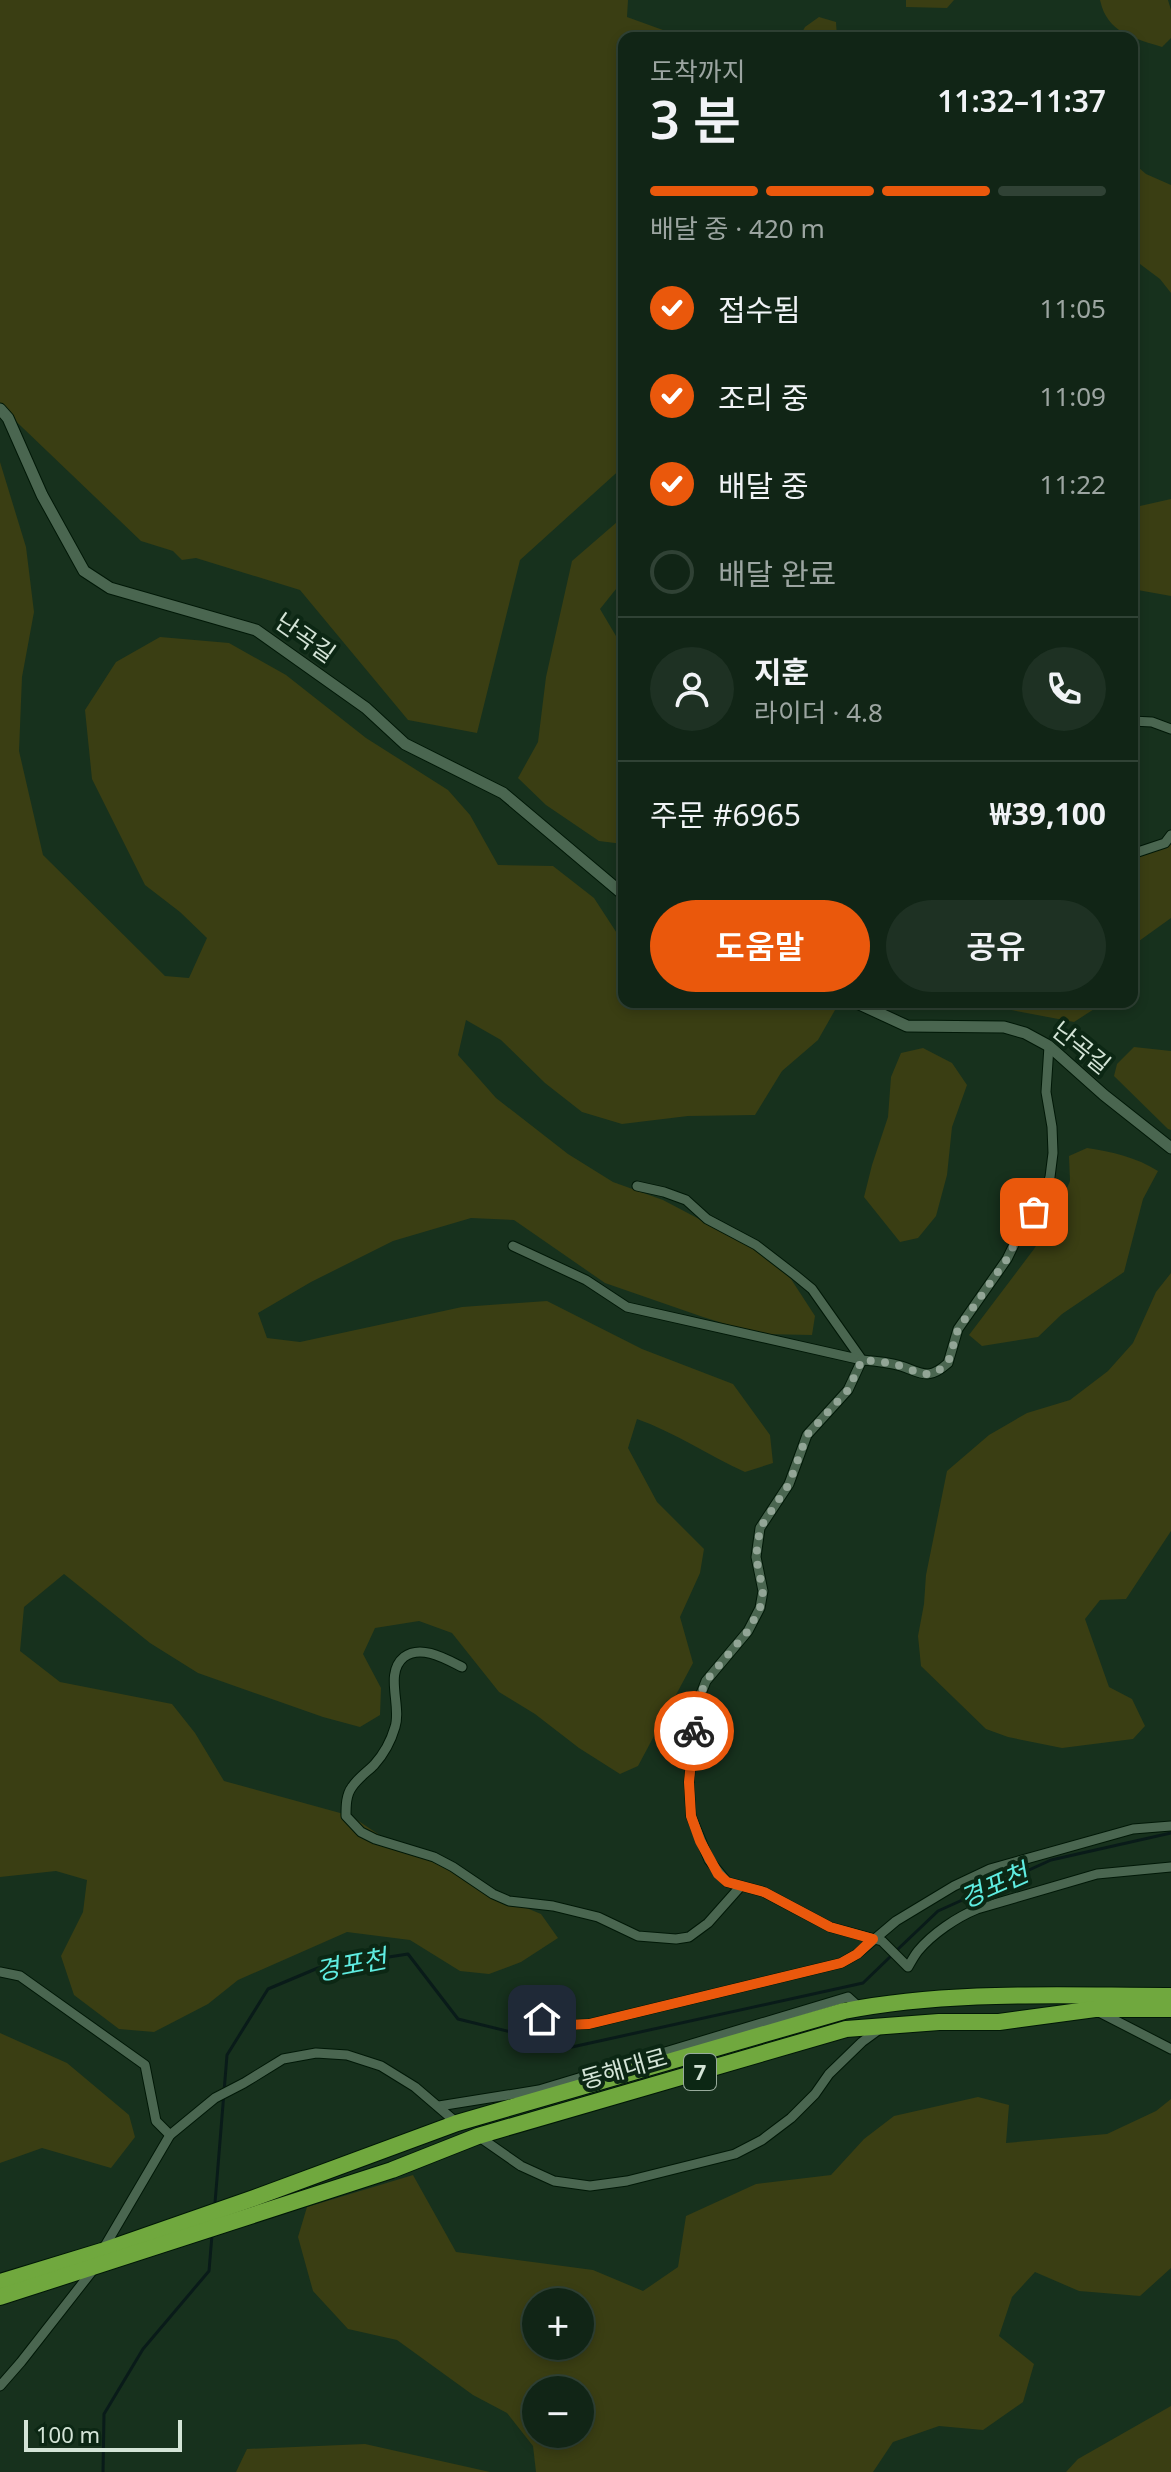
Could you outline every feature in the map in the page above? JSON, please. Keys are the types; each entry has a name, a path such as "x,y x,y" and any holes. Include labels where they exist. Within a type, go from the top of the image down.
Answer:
{"highway":[{"name":"동해대로","path":"189,2228 254,2198 457,2123 861,2008 889,2002 945,1998 1171,1996"},
{"name":"동해대로","path":"189,2228 245,2218 392,2170 478,2136 846,2029 939,2022 999,2022 1095,2009 1171,2009"},
{"name":"7","path":"0,2282 189,2228"},
{"name":"7","path":"0,2297 95,2267 189,2228"},
{"path":"95,2267 102,2251"}],"street":[{"name":"난곡길","path":"0,409 8,418 42,495 84,571 110,588 256,630 366,708 405,744 503,793 618,890"},
{"path":"1138,721 1152,722 1171,729"},
{"path":"1138,852 1165,843 1171,835"},
{"name":"난곡길","path":"868,1008 907,1026 1004,1027 1025,1033 1049,1046 1171,1148"},
{"path":"513,1246 586,1280 627,1307 930,1375 948,1363 958,1329 1007,1259 1023,1226 1043,1197 1053,1153 1046,1092 1049,1046"},
{"path":"637,1186 686,1200 707,1219 756,1245 795,1275 812,1289 862,1360"},
{"path":"862,1360 848,1390 807,1435 789,1484 760,1528 756,1557 763,1591 760,1608 748,1631 706,1681 697,1704 689,1782 691,1816 718,1874 727,1882 764,1892 830,1927 878,1940 909,1965 928,1942 977,1909 1097,1874 1171,1867"},
{"path":"462,1667 440,1656 421,1652 407,1654 400,1661 395,1670 396,1724 377,1762 348,1795 346,1816 353,1826 375,1839 434,1857 509,1901 553,1906 589,1915 638,1936 689,1937 708,1923 740,1887"},
{"path":"518,2012 566,2025 589,2024 841,1963 878,1940 896,1921 954,1886 990,1869 1133,1829 1171,1826"},
{"path":"0,1972 20,1976 145,2065 156,2121 170,2135"},
{"path":"439,2106 539,2090 848,1997 861,2008"},
{"path":"1095,2009 1171,2049"},
{"path":"478,2136 521,2166 554,2181 590,2186 627,2181 735,2154 762,2140 791,2118 815,2094 829,2074 882,2027"},
{"path":"102,2251 170,2135 215,2098 283,2059 316,2053 347,2055 381,2066 415,2087 457,2123"},
{"path":"0,2386 95,2267"}],"green space":[{"path":"0,0 628,0 627,17 668,32 618,32 618,471 520,560 477,733 408,720 300,590 196,558 182,560 173,551 141,541 0,406"},
{"path":"906,0 954,0 947,8 906,7"},
{"path":"1100,0 1168,0 1171,38 1162,47 1141,40 1138,32 1123,32 1115,27"},
{"path":"819,17 836,22 837,32 802,32"},
{"path":"1138,167 1171,185 1171,293 1160,279 1138,262"},
{"path":"0,462 26,547 34,612 22,677 19,751 43,855 165,976 189,978 207,938 145,885 92,779 85,710 116,662 160,637 229,643 286,675 366,738 448,790 470,815 498,865 553,866 594,898 618,935 618,1008 835,1010 818,1040 782,1071 755,1115 688,1116 622,1124 582,1112 545,1083 501,1040 466,1020 458,1055 496,1098 568,1154 613,1182 663,1200 760,1251 791,1279 815,1316 812,1335 758,1334 703,1317 605,1283 514,1220 471,1218 393,1241 311,1282 258,1313 267,1338 300,1342 462,1307 547,1301 642,1349 733,1384 770,1435 773,1463 745,1472 637,1419 628,1448 657,1502 704,1549 700,1573 680,1617 693,1663 638,1766 620,1774 579,1748 535,1714 499,1692 452,1633 419,1621 375,1628 363,1654 381,1688 380,1715 360,1727 198,1673 150,1643 64,1574 24,1607 20,1651 60,1682 172,1704 195,1733 224,1781 351,1816 402,1850 454,1870 495,1895 541,1914 558,1938 521,1962 489,1974 460,1971 410,1940 347,1932 238,1980 208,2004 154,2032 119,2029 74,1995 61,1956 83,1912 87,1880 56,1871 0,1877"},
{"path":"1171,499 1171,596 1138,590 1140,506"},
{"path":"618,521 618,586 600,609 618,638 618,843 599,841 546,805 518,778 538,742 546,677 572,561"},
{"path":"1171,844 1171,918 1138,943 1138,853 1157,845"},
{"path":"1000,1008 1096,1008 1074,1022"},
{"path":"1134,1047 1171,1051 1171,1130 1114,1076 1117,1064"},
{"path":"923,1048 952,1063 967,1085 952,1127 947,1175 936,1216 918,1238 900,1242 864,1197 888,1117 891,1077 901,1053"},
{"path":"1087,1148 1124,1156 1158,1171 1143,1199 1124,1272 1062,1314 1038,1337 982,1346 969,1335 1034,1249 1058,1210 1070,1181 1069,1156"},
{"path":"1171,1273 1171,1531 1126,1599 1100,1600 1085,1619 1109,1687 1132,1699 1145,1726 1133,1739 1062,1748 1008,1737 986,1729 921,1666 918,1636 926,1575 947,1471 989,1435 1027,1413 1070,1400 1108,1371 1133,1343 1156,1292"},
{"path":"0,2033 67,2063 129,2115 135,2137 111,2168 42,2148 0,2163"},
{"path":"978,2097 1009,2105 1006,2143 1107,2134 1156,2111 1171,2099 1171,2268 1140,2296 1079,2291 1035,2272 1012,2297 999,2336 1034,2364 1023,2402 983,2430 939,2426 893,2442 873,2472 536,2472 533,2448 594,2448 594,2376 522,2376 522,2432 507,2413 473,2395 397,2340 348,2329 313,2291 298,2237 307,2207 413,2175 456,2252 593,2270 643,2291 678,2267 686,2216 756,2184 831,2175 864,2139 894,2116"},
{"path":"1171,2406 1171,2472 1066,2472 1078,2459"},
{"path":"365,2444 490,2472 236,2472 247,2449"}],"waterway":[{"name":"경포천","path":"897,1950 938,1911 1051,1860 1171,1833"},
{"name":"경포천","path":"215,2203 227,2055 268,1989 318,1968 408,1954 458,2019 572,2047 863,1983 891,1956"},
{"name":"경포천","path":"103,2472 104,2414 143,2349 209,2271 212,2235"}],"way so far":[{"path":"694,1731 697,1704 706,1681 748,1631 760,1608 763,1591 756,1557 760,1528 789,1484 807,1435 848,1390 862,1360 900,1366 922,1375 930,1375 948,1363 958,1329 1007,1259 1023,1226 1034,1212"}],"route":[{"path":"542,2019 566,2025 589,2024 841,1963 873,1939 830,1927 764,1892 727,1882 718,1874 691,1816 689,1782 694,1731"}]}
